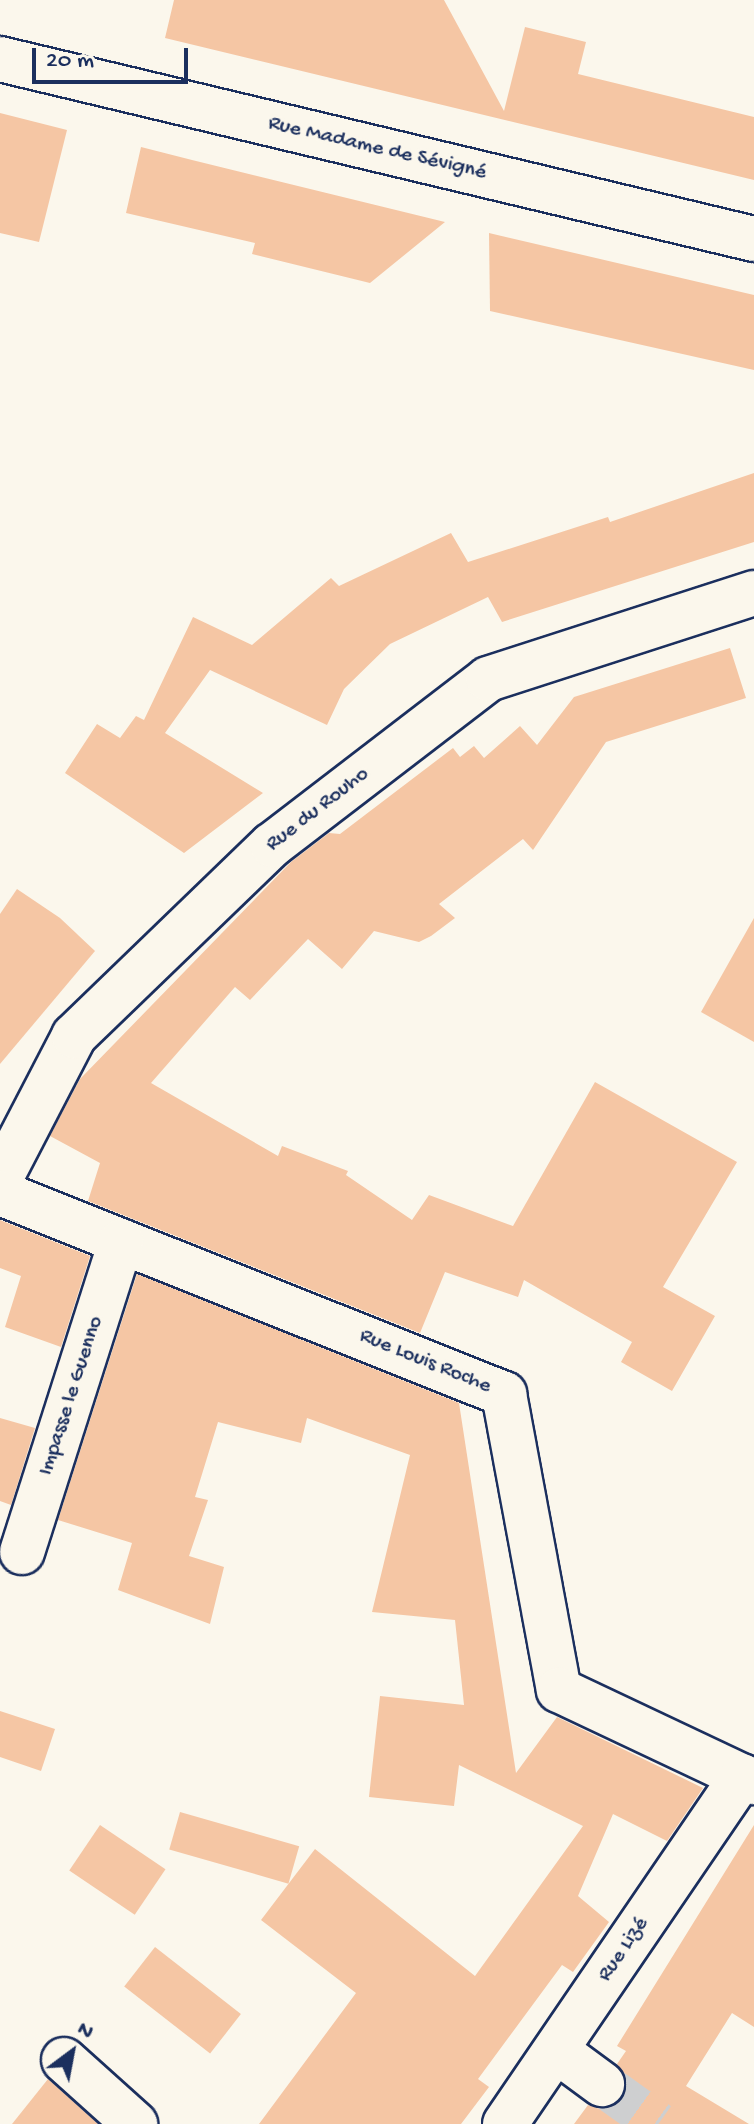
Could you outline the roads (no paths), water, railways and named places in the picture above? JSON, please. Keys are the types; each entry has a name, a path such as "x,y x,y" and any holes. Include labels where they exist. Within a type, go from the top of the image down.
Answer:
{"street":[{"name":"Rue Madame de Sévigné","path":"0,59 754,239"},
{"name":"Rue du Rouho","path":"0,1179 74,1036 284,836 488,679 754,593"},
{"name":"Rue Louis Roche","path":"0,1193 504,1394 559,1690 748,1779"},
{"name":"Impasse le Guenno","path":"22,1552 121,1241"},
{"name":"Rue Lizé","path":"505,2124 748,1779"},
{"path":"557,2051 602,2084"},
{"path":"64,2060 135,2124"}],"tunnel":[{"path":"602,2084 658,2124"}]}
